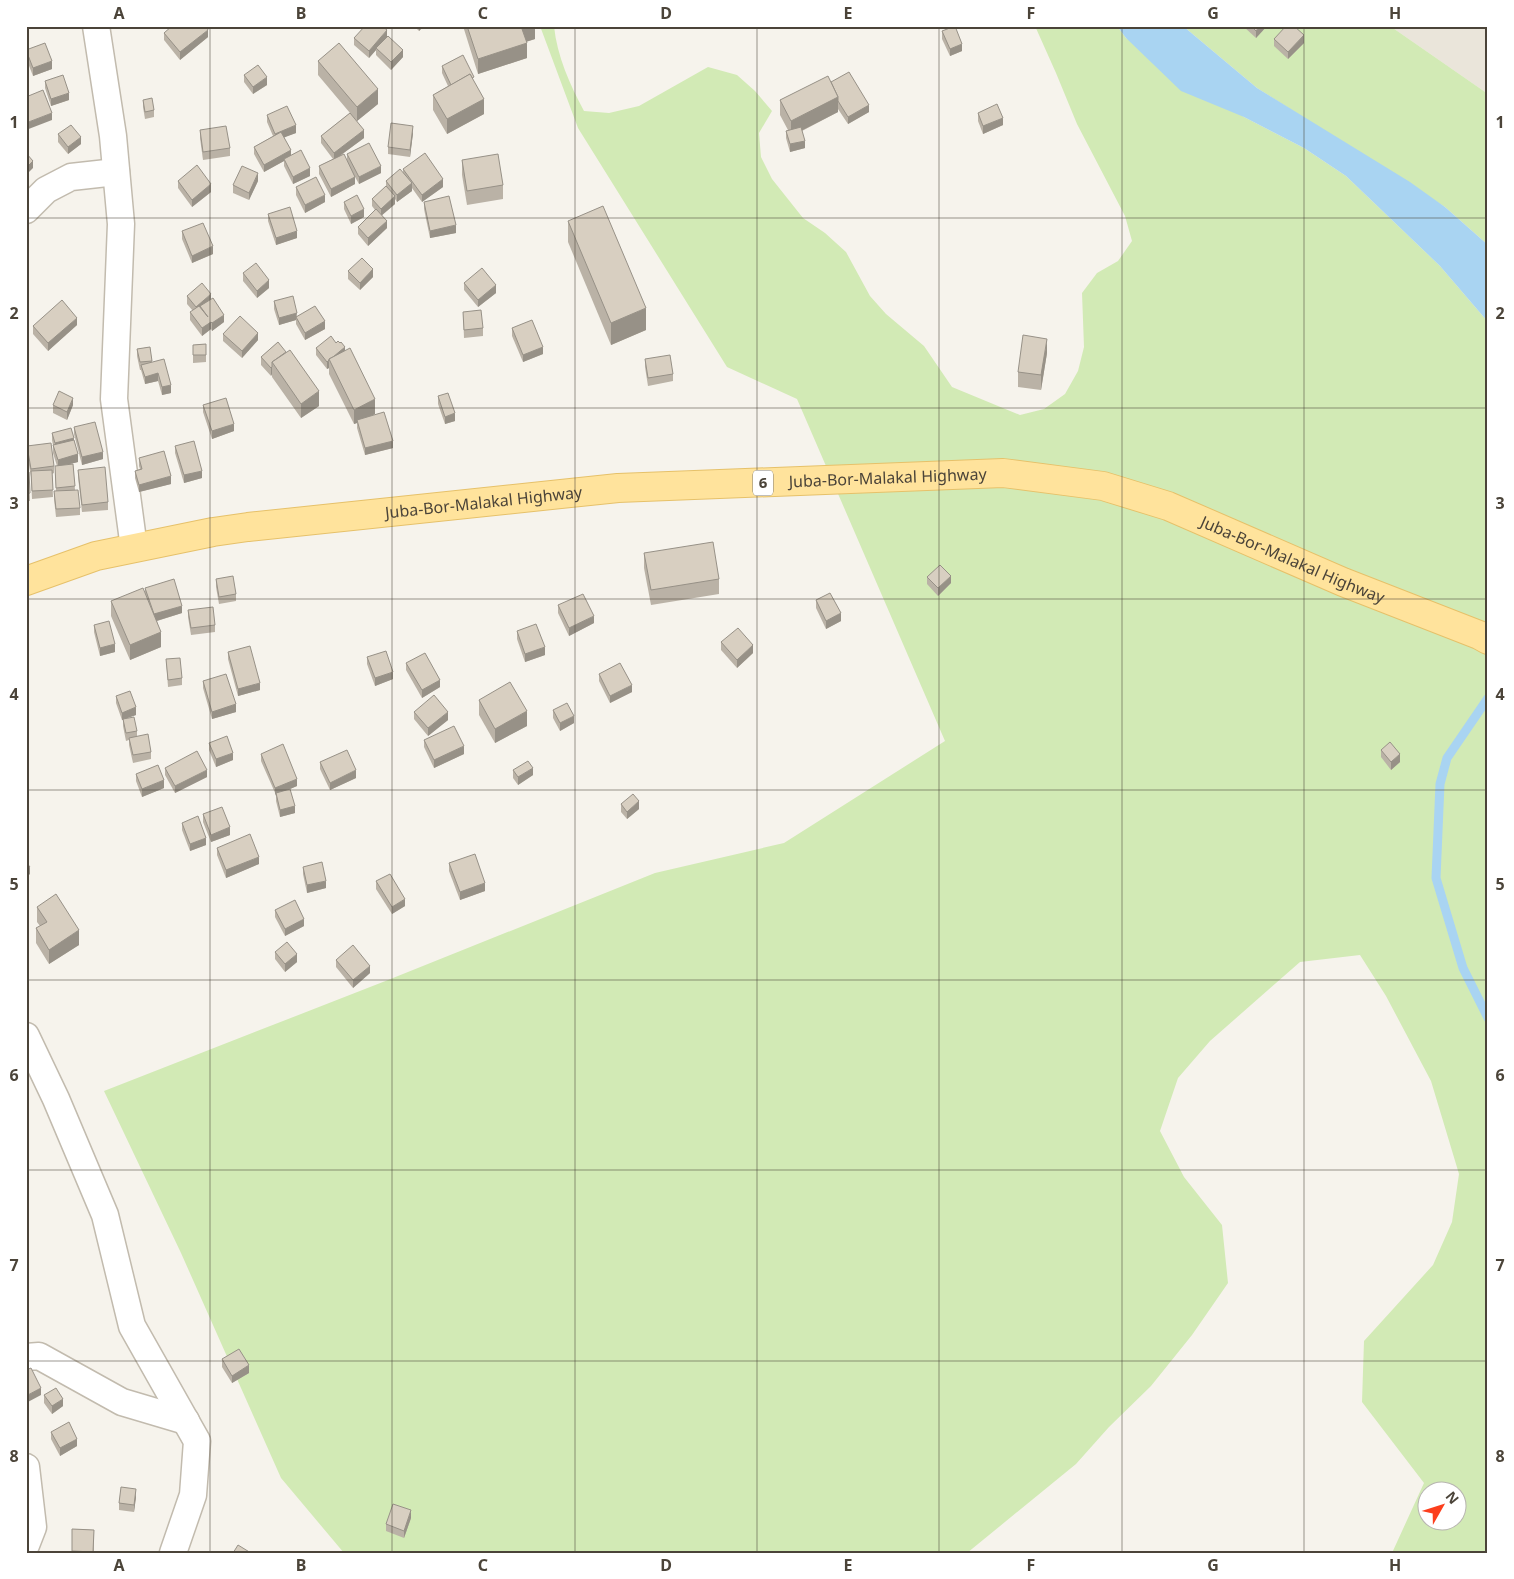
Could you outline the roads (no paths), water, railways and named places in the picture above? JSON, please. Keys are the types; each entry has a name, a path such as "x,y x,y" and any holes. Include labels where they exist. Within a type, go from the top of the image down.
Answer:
{"main road":[{"name":"Juba-Bor-Malakal Highway","path":"26,581 96,556 213,532 248,527 618,488 1003,473 1103,486 1168,506 1343,582 1483,638"}],"street":[{"path":"96,26 114,136 121,224 114,399 134,548"},
{"path":"26,210 46,190 70,177 116,172"},
{"path":"26,1036 56,1099 105,1214 132,1326 197,1441 193,1495 173,1553"},
{"path":"26,1357 39,1356 122,1402 186,1422"},
{"path":"26,1467 32,1527 26,1545"}],"water":[{"path":"1117,26 1183,26 1257,88 1410,182 1445,207 1488,245 1488,322 1440,266 1346,176 1304,148 1244,117 1181,91 1126,38"}],"waterway":[{"path":"1488,698 1447,758 1440,784 1436,878 1463,968 1488,1018"}]}
